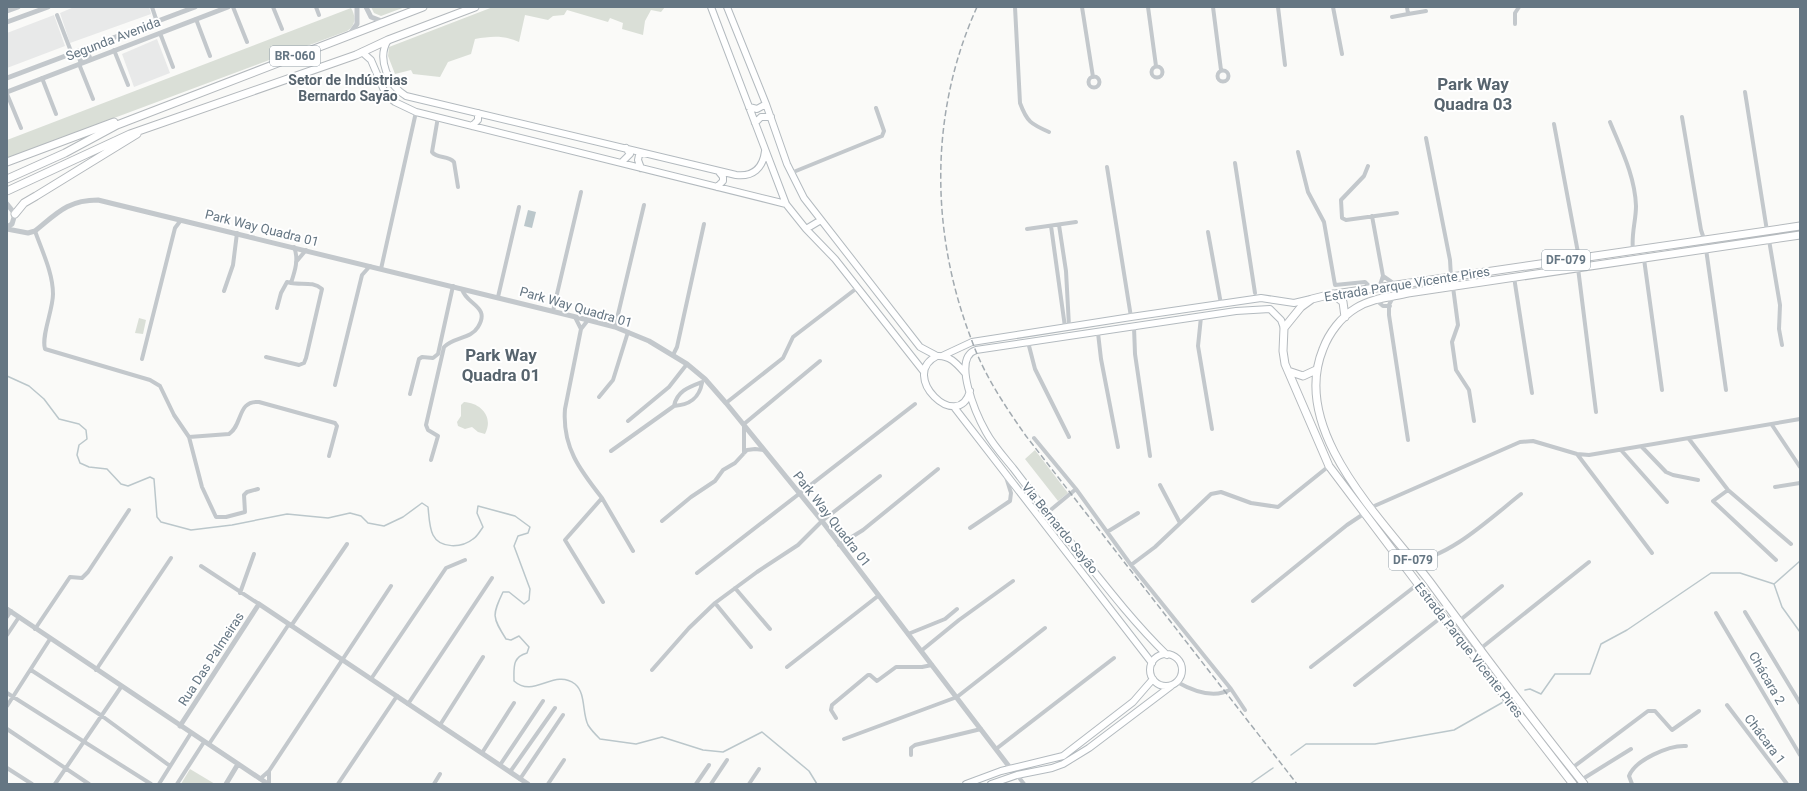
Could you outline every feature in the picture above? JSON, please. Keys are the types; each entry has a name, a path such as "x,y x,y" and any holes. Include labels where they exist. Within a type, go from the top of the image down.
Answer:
{"main road":[{"name":"BR-060","path":"7,179 117,125 158,108 422,7"},
{"name":"BR-060","path":"7,191 114,141 149,127 362,52 388,40 475,7"},
{"path":"711,7 786,204 835,259 924,372"},
{"path":"727,7 771,116 791,173 804,198 920,347 956,363 965,373"},
{"path":"388,40 384,47 383,54 389,79 398,91 406,96 626,148 719,172 742,176 749,175 762,164 765,151"},
{"path":"362,52 371,60 379,83 386,94 395,102 416,112 786,204"},
{"path":"379,83 381,78 386,77 389,79"},
{"path":"749,107 757,109 766,104"},
{"path":"7,162 158,108"},
{"path":"472,126 478,120 478,113"},
{"path":"487,129 486,120 490,116"},
{"path":"755,123 760,117 771,116"},
{"path":"14,218 24,204 149,127"},
{"path":"622,162 630,154 626,148"},
{"path":"641,168 638,160 642,153"},
{"path":"717,187 723,181 723,177 719,172"},
{"path":"806,228 821,220"},
{"name":"Estrada Parque Vicente Pires","path":"1573,784 1418,584 1329,466 1288,371 1283,351 1284,328 1294,314 1312,299 1333,294 1397,286 1800,226"},
{"name":"Estrada Parque Vicente Pires","path":"1583,782 1466,631 1338,460 1327,440 1316,398 1316,370 1326,340 1345,317 1356,308 1376,300 1514,277 1800,235"},
{"path":"1333,294 1343,302 1345,317"},
{"path":"1284,328 1281,320 1270,309 1236,311 1134,328 1028,342 970,352 965,360 965,373 970,391 967,400 963,404 954,407 946,405 934,396 926,385 924,372 927,364 939,356 972,342 1221,304 1255,297 1294,303 1312,299"},
{"path":"1288,371 1295,375 1303,376 1316,370"},
{"name":"Via Bernardo Sayão","path":"970,391 985,431 1047,513 1145,634 1167,654"},
{"path":"954,407 1152,663"},
{"path":"1435,605 1446,614 1452,612"},
{"path":"1452,627 1458,625 1466,631"},
{"path":"991,784 1017,775 1052,768 1063,764 1089,748 1177,682 1181,676 1182,669 1180,662 1167,654 1158,657 1152,663 1150,671 1153,679 1158,684 1171,686"},
{"path":"966,784 1001,771 1063,756 1133,702 1153,679"}],"street":[{"path":"7,11 18,7"},
{"path":"7,22 48,7"},
{"path":"152,7 157,22"},
{"name":"Segunda Avenida","path":"7,78 195,7"},
{"path":"233,7 247,42"},
{"path":"273,7 282,29"},
{"path":"316,7 319,16"},
{"path":"349,35 357,24 357,7"},
{"path":"366,7 371,17 384,22"},
{"path":"1015,7 1020,102 1029,122 1049,132"},
{"path":"1082,7 1092,77"},
{"path":"1148,7 1156,66"},
{"path":"1213,7 1221,70"},
{"path":"1278,7 1285,65"},
{"path":"1333,7 1342,54"},
{"path":"1407,7 1408,14"},
{"path":"1515,24 1515,13 1519,7"},
{"name":"Segunda Avenida","path":"7,93 90,59 196,19 213,10 223,8"},
{"path":"1392,17 1426,11"},
{"path":"57,15 80,63 92,99"},
{"path":"196,19 210,56"},
{"path":"160,33 173,67"},
{"path":"86,48 90,59"},
{"path":"114,50 128,85"},
{"path":"42,78 56,114"},
{"path":"1745,92 1767,231"},
{"path":"7,93 21,128"},
{"path":"791,173 882,136 884,131 876,108"},
{"path":"381,269 416,112"},
{"path":"438,117 432,152 436,156 452,160 456,166 458,187"},
{"path":"1682,117 1704,240"},
{"path":"1610,122 1625,158 1634,193 1636,205 1632,227 1633,250"},
{"path":"1554,124 1579,258"},
{"path":"1426,138 1450,260 1451,277"},
{"path":"1298,152 1308,192 1324,222 1335,285 1365,282 1375,289 1383,276 1372,216"},
{"path":"1235,164 1255,297"},
{"path":"1368,166 1364,176 1341,200 1342,218 1344,220 1396,213"},
{"path":"1107,167 1131,317"},
{"path":"553,311 581,192"},
{"name":"Park Way Quadra 01","path":"35,232 68,204 86,200 98,200 615,327 673,355 688,364 703,381 726,402 744,424 822,521 1011,769"},
{"path":"7,204 14,218 17,229 28,233"},
{"path":"615,327 644,205"},
{"path":"498,298 519,207"},
{"path":"14,218 7,228 28,233 35,232 47,266 53,294 52,308 45,336 45,349 155,382 163,390 174,415 189,437 202,487 216,517 226,517 245,512 245,493 258,488"},
{"path":"172,218 175,228"},
{"path":"142,359 175,228 181,220"},
{"path":"1027,229 1076,222"},
{"path":"673,355 677,347 704,224"},
{"path":"1059,225 1069,303 1067,327"},
{"path":"1051,226 1057,273 1067,327"},
{"path":"1208,232 1221,304"},
{"path":"224,291 233,265 237,233"},
{"path":"1052,234 1060,233"},
{"path":"1769,240 1780,306 1782,345"},
{"path":"291,283 296,262 294,247"},
{"path":"1706,249 1726,390"},
{"path":"296,262 306,250"},
{"path":"1644,259 1662,390"},
{"path":"335,385 362,275 360,264"},
{"path":"362,275 370,266"},
{"path":"1578,268 1596,412"},
{"path":"1057,273 1066,271"},
{"path":"1383,276 1397,286"},
{"path":"1514,277 1532,393"},
{"path":"266,357 299,365 304,363 322,289 318,286 305,282 287,282 284,286 277,308"},
{"path":"410,394 418,359 422,357 433,358 438,354 453,286"},
{"path":"1453,287 1458,324 1452,339 1456,370 1469,390 1474,421"},
{"path":"726,402 783,358 793,337 857,288"},
{"path":"431,460 439,438 437,435 428,430 426,424 444,347 451,341 474,331 479,327 482,314 479,307 463,294 462,289"},
{"path":"1392,297 1390,306 1408,440"},
{"path":"1376,300 1383,306 1390,306"},
{"path":"1062,304 1069,303"},
{"path":"1201,316 1198,346 1212,429"},
{"path":"575,317 581,329"},
{"path":"588,320 581,329 565,409 569,444 576,464 602,498 633,551"},
{"path":"1134,328 1135,354 1150,456"},
{"path":"599,397 613,380 628,332"},
{"path":"1098,333 1118,447"},
{"path":"1028,342 1035,369 1069,437"},
{"path":"744,453 744,424 820,361"},
{"path":"628,421 669,387 688,364"},
{"path":"674,406 676,398 680,393 703,381"},
{"path":"611,451 674,406 685,405 692,401 700,391 703,381"},
{"path":"189,437 229,434 233,430 245,406 249,403 259,402 335,423 337,426 329,456"},
{"path":"697,573 915,404"},
{"path":"1372,507 1520,442 1537,442 1577,454 1642,447 1800,419"},
{"path":"1772,425 1800,467"},
{"path":"1034,438 1076,489 1131,565 1231,690 1245,710"},
{"path":"1689,439 1728,490 1791,544"},
{"path":"1642,447 1666,472 1677,476 1698,480"},
{"path":"662,521 691,497 715,481 723,470 735,463 751,448 764,450"},
{"path":"1621,450 1667,502"},
{"path":"1577,454 1652,553"},
{"path":"1131,565 1155,547 1199,504 1215,492 1221,492 1251,504 1278,508 1329,466"},
{"path":"839,545 863,530 938,469"},
{"path":"970,528 1010,501 1011,493 1004,473"},
{"path":"652,670 689,628 715,603 756,572 798,545 822,521 880,476"},
{"path":"1775,487 1800,483"},
{"path":"1160,485 1180,523"},
{"path":"1047,513 1076,489"},
{"path":"1728,490 1713,501 1776,560"},
{"path":"1413,560 1423,560 1448,549 1521,494"},
{"path":"602,498 566,540 604,602"},
{"path":"35,629 70,577 82,578 88,572 129,510"},
{"path":"1107,532 1138,513"},
{"path":"1253,601 1346,525 1365,513"},
{"path":"177,784 347,544"},
{"path":"240,593 254,554"},
{"path":"1423,573 1425,564 1433,556"},
{"path":"96,670 171,558"},
{"path":"371,679 446,568 465,560"},
{"path":"1480,649 1589,562"},
{"path":"201,566 528,784"},
{"path":"408,704 492,578"},
{"path":"921,651 959,620 1013,581"},
{"path":"1311,667 1418,584"},
{"path":"260,779 269,771 391,586"},
{"path":"1459,621 1502,586"},
{"path":"735,588 770,629"},
{"path":"787,667 878,596"},
{"path":"715,603 750,647"},
{"name":"Rua Das Palmeiras","path":"180,726 259,604"},
{"path":"908,634 945,619 957,609"},
{"path":"7,617 9,610 35,629 267,784 269,771"},
{"path":"1745,612 1800,703"},
{"name":"Chácara 2","path":"1716,613 1800,755"},
{"path":"1355,685 1443,616"},
{"path":"7,635 19,617"},
{"path":"844,739 957,697 1045,628"},
{"path":"7,706 50,639"},
{"path":"440,726 483,657"},
{"path":"996,749 1114,658"},
{"path":"836,718 831,707 868,676 870,675 877,681 896,667 922,667 932,664"},
{"path":"31,670 102,716 170,766"},
{"path":"1177,682 1188,688 1216,694 1224,694 1231,690"},
{"path":"55,784 122,687"},
{"path":"7,693 151,784"},
{"path":"338,784 396,696"},
{"path":"500,765 543,701"},
{"path":"482,753 514,703"},
{"name":"Chácara 1","path":"1727,705 1787,784"},
{"path":"510,772 555,708"},
{"path":"1572,768 1648,711 1655,711 1672,730 1699,711"},
{"path":"520,779 563,715"},
{"path":"7,729 89,784"},
{"path":"911,755 911,748 915,745 981,729"},
{"path":"159,784 191,733"},
{"path":"1632,784 1629,776 1631,771 1647,758 1672,747 1686,746"},
{"path":"1583,782 1631,749"},
{"path":"548,784 564,760"},
{"path":"711,784 727,760"},
{"path":"226,784 238,764"},
{"path":"696,784 709,765"},
{"path":"7,768 32,784"},
{"path":"749,784 759,769"},
{"path":"434,784 440,774"},
{"path":"1017,775 1024,784"}],"shaded area":[{"path":"74,7 149,7 151,14 70,43 60,13"},
{"path":"371,7 405,7 381,16 374,13"},
{"path":"493,7 665,7 661,12 651,10 645,21 643,35 622,29 623,23 610,18 608,22 567,10 564,15 553,16 548,20 525,15 519,42 508,38 497,37 475,39 471,54 448,62 440,77 413,74 411,70 395,74 388,56 389,47"},
{"path":"351,8 354,14 354,24 347,31 7,158 7,140"},
{"path":"54,15 65,46 7,68 7,33"},
{"path":"157,39 170,73 134,87 122,54"},
{"path":"528,210 536,212 532,228 524,226"},
{"path":"139,318 146,320 143,334 135,333"},
{"path":"464,402 476,405 484,412 488,422 485,434 478,432 472,427 465,429 458,426 457,422 461,416 461,405"},
{"path":"1035,450 1068,493 1058,501 1025,459"},
{"path":"190,769 215,784 181,784"}],"waterway":[{"path":"7,376 29,386 44,399 59,419 79,424 86,430 87,439 79,445 77,455 80,463 89,467 107,469 121,484 128,486 150,477 154,479 157,517 161,522 191,530 232,525 287,514 328,518 350,513 361,516 368,523 384,526 403,517 422,503 428,507 430,525 436,540 452,546 468,542 476,537 483,527 477,513 478,506 515,516 530,527 528,533 518,536 514,546 530,589 529,600 524,604 509,592 503,592 495,611 496,621 506,639 511,640 519,636 529,647 527,653 516,660 514,667 514,681 522,686 529,687 559,679 567,680 575,684 581,693 588,725 600,739 636,744 662,737 703,750 723,752 762,732 809,771 817,784"},
{"path":"1525,690 1530,689 1541,694 1555,674 1590,674 1601,644 1627,630 1711,573 1740,573 1774,584 1800,561"},
{"path":"1774,584 1782,607 1800,632"},
{"path":"1291,755 1306,744 1375,744 1454,730 1505,701"},
{"path":"1250,784 1273,768"}],"railway":[{"path":"977,7 961,47 950,89 943,131 941,173 942,216 948,258 958,300 977,354 996,390 1026,436 1297,784"}],"district":[{"name":"Setor de Indústrias Bernardo Sayão","path":"348,88"},
{"name":"Park Way Quadra 03","path":"1473,94"},
{"name":"Park Way Quadra 01","path":"501,365"}]}
